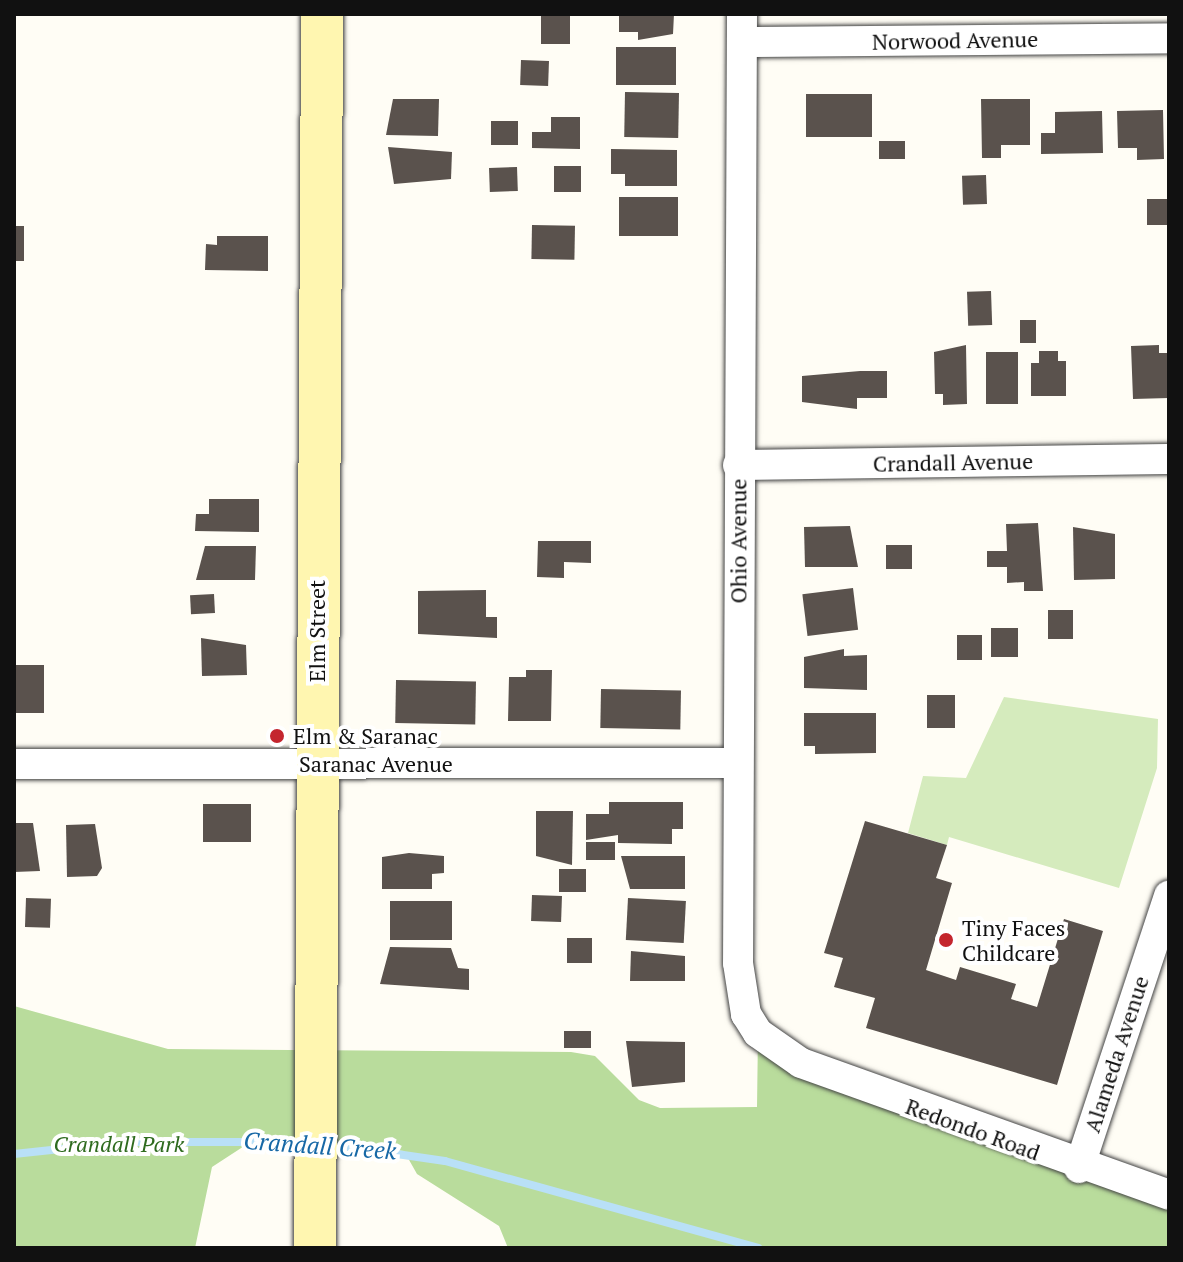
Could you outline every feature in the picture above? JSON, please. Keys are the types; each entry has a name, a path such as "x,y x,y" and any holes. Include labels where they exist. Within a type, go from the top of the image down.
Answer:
{"street":[{"name":"Elm Street","path":"315,1248 322,14"},
{"name":"Norwood Avenue","path":"742,28 1169,38"},
{"name":"Ohio Avenue","path":"742,28 738,465 741,995 758,1033 780,1053"},
{"name":"Crandall Avenue","path":"738,465 1169,459"},
{"name":"Saranac Avenue","path":"14,764 738,763"},
{"name":"Alameda Avenue","path":"1079,1168 1169,896"},
{"name":"Redondo Road","path":"780,1053 1079,1168 1169,1195"}],"green space":[{"path":"1004,697 1158,719 1157,768 1119,888 949,837 947,845 908,833 923,776 966,778"},
{"name":"Crandall Park","path":"14,1006 168,1049 571,1052 595,1056 639,1100 660,1108 757,1107 758,1033 1169,1195 1169,1248 508,1248 499,1226 417,1174 404,1151 255,1139 212,1167 195,1248 14,1248"}],"building":[{"path":"541,14 570,14 570,44 541,44"},
{"path":"619,14 674,14 673,34 638,40 638,32 619,32"},
{"path":"616,47 676,47 676,85 616,85"},
{"path":"521,60 549,61 548,86 520,85"},
{"path":"625,92 679,93 678,138 624,137"},
{"path":"806,94 872,94 872,137 806,137"},
{"path":"393,99 439,99 438,136 386,135"},
{"path":"981,99 1030,99 1030,145 1001,145 1001,158 982,158"},
{"path":"1163,110 1164,159 1137,160 1137,148 1118,148 1117,111"},
{"path":"1102,111 1103,153 1041,154 1041,133 1055,133 1055,112"},
{"path":"551,117 580,117 580,149 532,148 532,132 551,132"},
{"path":"491,121 518,121 518,145 491,145"},
{"path":"879,141 905,141 905,159 879,159"},
{"path":"388,147 452,152 451,179 394,184"},
{"path":"611,149 677,150 677,186 625,186 625,174 611,174"},
{"path":"554,166 581,166 581,192 554,192"},
{"path":"517,167 518,191 490,192 489,168"},
{"path":"986,175 987,204 963,205 962,176"},
{"path":"619,197 678,197 678,236 619,236"},
{"path":"1147,199 1169,199 1169,225 1147,225"},
{"path":"532,225 575,226 574,260 531,259"},
{"path":"14,226 24,226 24,261 14,261"},
{"path":"217,236 268,236 268,271 205,270 206,244 217,245"},
{"path":"991,291 992,325 968,326 967,292"},
{"path":"1020,320 1036,320 1036,343 1020,343"},
{"path":"966,345 967,404 943,405 943,394 935,394 934,352"},
{"path":"1159,345 1159,353 1169,353 1169,398 1133,399 1131,346"},
{"path":"1039,351 1058,351 1058,361 1066,361 1066,396 1031,396 1031,363 1039,363"},
{"path":"986,352 1018,352 1018,404 986,404"},
{"path":"887,371 887,398 857,398 857,409 802,402 802,376"},
{"path":"209,499 259,499 259,532 195,531 196,514 209,514"},
{"path":"1038,523 1043,591 1024,591 1024,582 1007,583 1007,567 987,567 987,551 1007,551 1006,524"},
{"path":"850,526 858,567 805,567 804,527"},
{"path":"1073,527 1115,534 1115,579 1074,580"},
{"path":"538,541 591,541 591,563 564,562 564,578 537,577"},
{"path":"886,545 912,545 912,569 886,569"},
{"path":"205,546 256,546 255,580 196,580"},
{"path":"853,588 858,630 807,636 802,594"},
{"path":"486,590 486,617 497,617 497,638 418,634 418,591"},
{"path":"214,594 215,613 191,614 190,595"},
{"path":"1048,610 1073,610 1073,639 1048,639"},
{"path":"991,628 1018,628 1018,657 991,657"},
{"path":"957,635 982,635 982,660 957,660"},
{"path":"201,638 246,645 247,675 202,676"},
{"path":"844,649 844,656 867,655 867,690 804,688 804,657"},
{"path":"14,665 44,665 44,713 14,713"},
{"path":"526,670 552,670 551,721 508,721 509,677 526,677"},
{"path":"396,680 476,681 475,724 395,723"},
{"path":"601,689 681,690 680,729 600,728"},
{"path":"927,695 955,695 955,728 927,728"},
{"path":"804,713 876,713 876,753 815,754 815,746 804,746"},
{"path":"609,802 683,802 683,829 672,829 672,844 618,843 618,835 586,840 586,814 609,814"},
{"path":"203,804 251,804 251,842 203,842"},
{"path":"536,811 573,811 572,865 536,856"},
{"path":"865,821 947,845 936,878 952,883 926,970 956,980 960,967 1016,984 1011,999 1037,1007 1064,919 1103,931 1057,1085 866,1028 875,998 834,987 843,958 824,953"},
{"path":"14,823 33,823 40,871 14,872"},
{"path":"95,824 102,868 97,876 67,877 66,825"},
{"path":"586,842 615,842 615,860 586,860"},
{"path":"409,853 444,856 444,873 432,874 432,889 382,889 382,857"},
{"path":"621,856 685,856 685,889 630,889"},
{"path":"559,869 586,869 586,892 559,892"},
{"path":"532,895 562,896 561,922 531,921"},
{"path":"26,898 51,899 50,928 25,927"},
{"path":"628,898 686,901 684,943 626,940"},
{"path":"390,901 452,901 452,940 390,940"},
{"path":"567,938 592,938 592,963 567,963"},
{"path":"390,947 451,948 458,968 469,969 469,990 380,984"},
{"path":"631,951 685,956 685,981 630,981"},
{"path":"564,1031 591,1031 591,1048 564,1048"},
{"path":"626,1041 685,1042 685,1082 632,1087"}],"waterway":[{"name":"Crandall Creek","path":"14,1154 126,1142 303,1142"},
{"name":"Crandall Creek","path":"328,1144 445,1161 758,1248"}],"place":[{"name":"Elm & Saranac","path":"277,736"},
{"name":"Tiny Faces Childcare","path":"946,940"}]}
